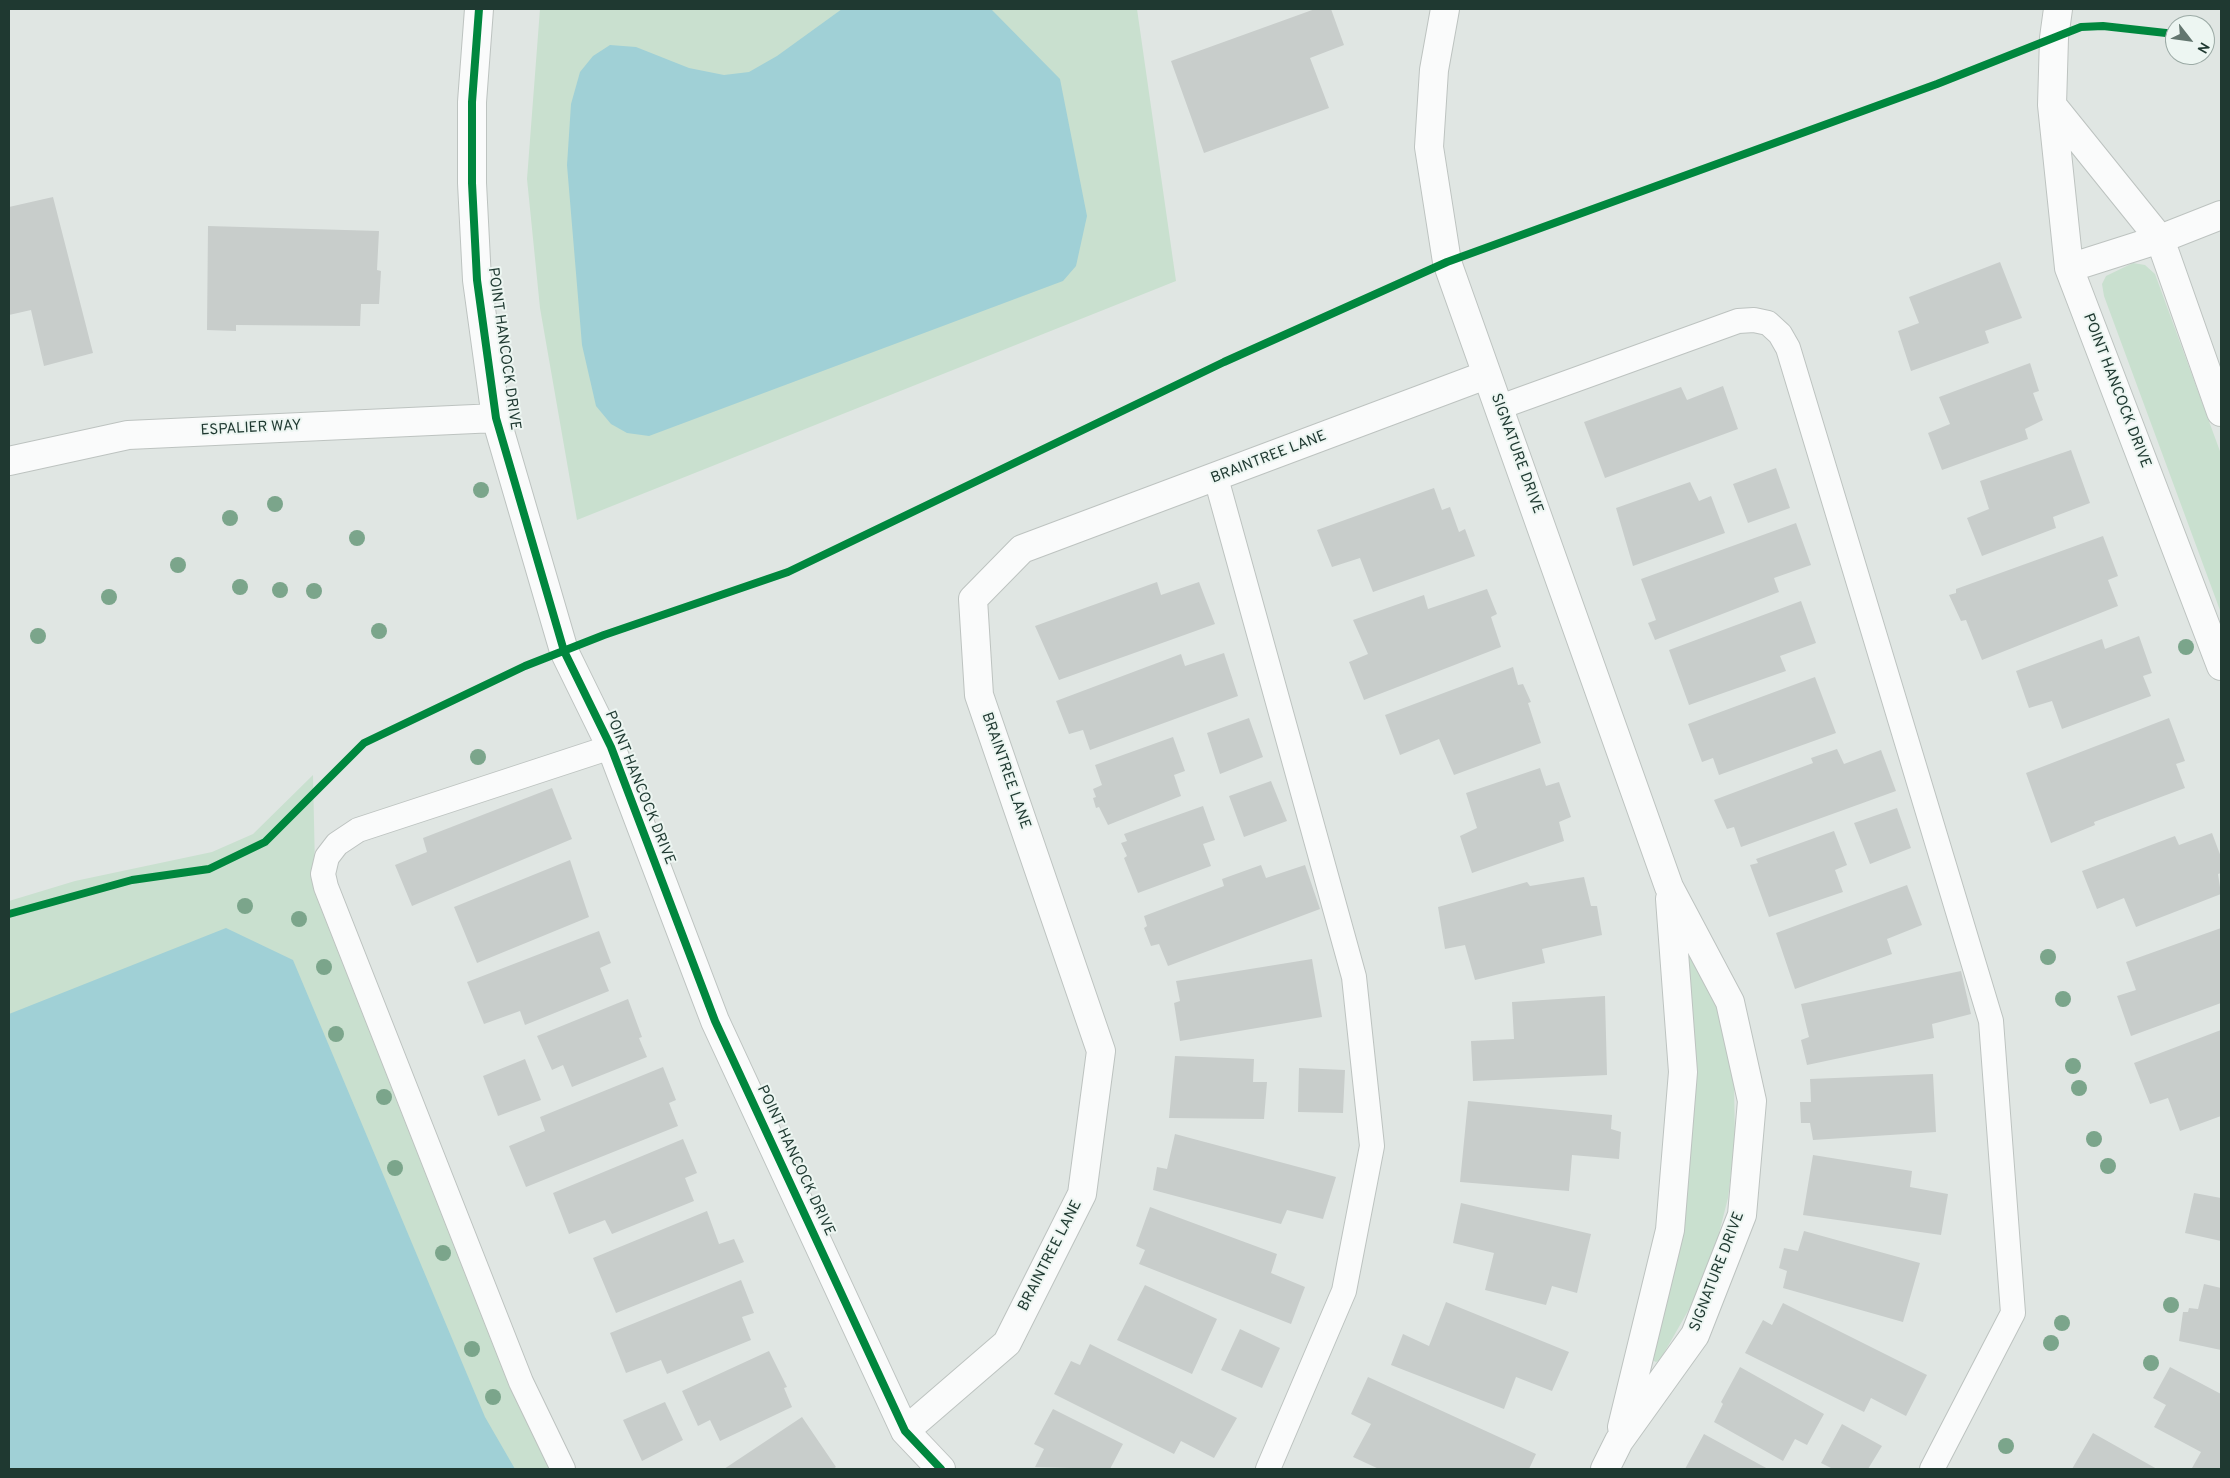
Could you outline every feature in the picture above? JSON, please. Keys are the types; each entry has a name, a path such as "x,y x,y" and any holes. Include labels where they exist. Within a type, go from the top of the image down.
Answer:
{"street":[{"name":"POINT HANCOCK DRIVE","path":"479,9 472,102 472,183 477,280 496,418 564,651 611,747 715,1021 905,1431 940,1469"},
{"name":"SIGNATURE DRIVE","path":"1445,9 1434,70 1429,147 1447,262 1669,888 1730,1002 1752,1100 1742,1215 1695,1335 1619,1441 1605,1469"},
{"name":"POINT HANCOCK DRIVE","path":"2058,9 2054,38 2052,105 2069,268 2221,666"},
{"path":"2052,105 2160,239 2221,412"},
{"path":"2069,268 2160,239 2221,215"},
{"name":"BRAINTREE LANE","path":"905,1431 1007,1343 1082,1194 1101,1051 979,695 973,599 1022,550 1486,375"},
{"name":"ESPALIER WAY","path":"9,461 128,435 496,418"},
{"name":"SIGNATURE DRIVE","path":"1619,1441 1670,1230 1683,1072 1669,888"}],"lane":[{"path":"1500,407 1738,321 1754,320 1768,323 1780,334 1788,348 1991,1021 2013,1313 1932,1469"},
{"path":"1216,478 1354,977 1372,1146 1344,1291 1268,1469"},
{"path":"563,1469 521,1382 326,886 323,874 327,857 337,844 358,830 611,747"}],"green space":[{"path":"540,9 1137,9 1176,281 577,520 540,308 527,179"},
{"path":"2133,263 2145,265 2155,274 2221,454 2221,613 2104,296 2102,284 2106,276"},
{"path":"313,775 315,868 560,1469 9,1469 9,901 75,881 212,852 253,834"},
{"path":"1682,942 1709,976 1727,1044 1734,1084 1735,1139 1728,1198 1716,1245 1692,1304 1660,1360 1656,1362 1652,1360"}],"water":[{"path":"842,9 991,9 1060,79 1087,216 1076,266 1063,281 649,436 627,433 611,424 596,406 582,345 567,165 571,104 580,72 593,56 610,45 636,47 689,68 724,75 749,72 777,56"},
{"path":"226,928 293,960 485,1417 515,1469 9,1469 9,1014"}],"building":[{"path":"1315,9 1331,9 1344,45 1310,58 1329,108 1204,153 1171,61"},
{"path":"53,197 93,353 44,366 31,310 9,315 9,207"},
{"path":"208,226 379,231 377,270 381,271 379,304 361,304 360,326 236,325 236,331 207,330"},
{"path":"2000,262 2022,318 1985,331 1989,343 1911,371 1898,331 1919,323 1909,297"},
{"path":"2030,363 2039,391 2033,393 2043,420 2025,429 2028,439 1942,470 1928,433 1950,424 1939,397"},
{"path":"1723,386 1738,429 1605,478 1584,422 1681,387 1687,400"},
{"path":"2071,450 2090,503 2053,517 2056,528 1982,556 1967,518 1989,509 1980,481"},
{"path":"1776,468 1790,508 1748,523 1733,484"},
{"path":"1690,482 1699,501 1711,496 1725,533 1633,566 1616,508"},
{"path":"1434,488 1442,510 1450,507 1459,532 1465,529 1475,556 1373,592 1360,558 1332,567 1317,530"},
{"path":"1796,523 1811,565 1774,578 1779,592 1655,640 1648,623 1656,620 1641,579"},
{"path":"2103,536 2118,576 2108,580 2118,606 1982,660 1966,620 1961,621 1949,595 1956,593 1956,589"},
{"path":"1157,582 1161,595 1199,582 1215,624 1059,680 1035,626"},
{"path":"1487,589 1497,614 1491,617 1501,647 1364,700 1349,662 1368,654 1353,620 1424,595 1428,609"},
{"path":"1801,601 1816,643 1780,656 1786,671 1689,705 1669,650"},
{"path":"2139,636 2152,673 2143,676 2151,696 2062,729 2052,701 2029,708 2016,671 2102,639 2105,649"},
{"path":"1224,653 1238,696 1090,750 1083,730 1069,734 1056,701 1181,654 1185,666"},
{"path":"1513,667 1518,685 1523,684 1531,702 1528,703 1541,743 1454,775 1439,739 1400,755 1385,715"},
{"path":"1815,677 1836,733 1719,775 1713,758 1702,762 1688,724"},
{"path":"1249,718 1263,757 1220,774 1207,733"},
{"path":"2169,718 2185,761 2176,764 2185,788 2094,822 2095,825 2051,843 2026,773"},
{"path":"1173,737 1185,771 1174,775 1181,796 1108,825 1099,807 1096,808 1093,798 1096,797 1093,789 1102,785 1095,765"},
{"path":"1837,749 1844,764 1881,750 1896,791 1741,847 1734,827 1727,829 1714,800 1813,763 1811,758"},
{"path":"1540,768 1546,786 1559,782 1571,817 1559,822 1564,841 1472,873 1460,836 1477,828 1466,793"},
{"path":"1271,781 1287,821 1244,837 1229,796"},
{"path":"552,788 572,839 412,906 395,865 427,852 423,838"},
{"path":"1203,806 1215,840 1203,844 1211,866 1138,893 1124,858 1127,856 1121,843 1127,841 1124,834"},
{"path":"1897,808 1911,848 1870,864 1854,823"},
{"path":"1834,831 1847,865 1835,870 1843,892 1769,917 1750,865 1758,863 1756,859"},
{"path":"2212,833 2221,857 2221,873 2218,874 2221,894 2136,927 2124,898 2097,909 2082,871 2175,836 2179,845"},
{"path":"570,860 589,917 477,963 454,907"},
{"path":"1261,865 1266,878 1305,865 1320,909 1168,966 1159,944 1151,946 1144,928 1147,926 1144,916 1224,886 1222,879"},
{"path":"1584,877 1591,906 1597,906 1602,935 1542,949 1545,963 1475,980 1465,945 1445,949 1438,907 1527,882 1530,886"},
{"path":"1907,885 1922,925 1887,939 1892,954 1795,989 1776,933"},
{"path":"2221,928 2221,1003 2131,1036 2117,996 2136,990 2126,962"},
{"path":"599,931 611,963 600,968 609,991 525,1025 520,1011 484,1024 467,982"},
{"path":"1312,959 1322,1017 1180,1041 1174,1003 1180,1001 1176,981"},
{"path":"1961,971 1971,1014 1932,1024 1934,1038 1807,1065 1801,1040 1809,1037 1801,1004"},
{"path":"1605,996 1607,1075 1473,1081 1471,1041 1514,1039 1512,1002"},
{"path":"628,999 642,1037 639,1038 647,1057 572,1087 563,1065 552,1070 537,1036"},
{"path":"2221,1030 2221,1116 2180,1131 2168,1098 2150,1104 2134,1063"},
{"path":"1175,1056 1254,1059 1253,1082 1267,1082 1264,1119 1169,1118"},
{"path":"525,1059 541,1100 498,1116 483,1076"},
{"path":"663,1067 676,1100 669,1103 678,1126 526,1187 509,1146 545,1131 540,1117"},
{"path":"1299,1068 1345,1070 1343,1113 1298,1112"},
{"path":"1933,1074 1936,1132 1813,1140 1810,1123 1801,1123 1800,1102 1811,1102 1810,1079"},
{"path":"1468,1101 1612,1115 1611,1129 1621,1132 1619,1159 1572,1155 1569,1191 1460,1182"},
{"path":"1175,1134 1336,1177 1323,1219 1287,1210 1281,1224 1153,1190 1157,1167 1167,1169"},
{"path":"683,1139 697,1173 685,1178 694,1201 612,1234 605,1220 569,1234 553,1193"},
{"path":"1813,1155 1912,1171 1910,1187 1948,1194 1941,1235 1803,1215"},
{"path":"2194,1193 2221,1198 2221,1241 2185,1233"},
{"path":"1461,1203 1591,1234 1577,1293 1552,1286 1546,1305 1485,1290 1494,1253 1453,1243"},
{"path":"1150,1207 1277,1254 1271,1273 1305,1287 1291,1324 1139,1264 1145,1250 1136,1246"},
{"path":"707,1211 719,1244 734,1239 744,1262 616,1313 593,1258"},
{"path":"1804,1231 1920,1263 1903,1322 1783,1288 1787,1271 1779,1268 1784,1248 1798,1251"},
{"path":"741,1280 754,1313 742,1317 751,1340 667,1374 661,1360 626,1373 610,1333"},
{"path":"2204,1284 2221,1288 2221,1350 2179,1341 2183,1312 2188,1312 2189,1308 2198,1309"},
{"path":"1145,1285 1217,1319 1192,1374 1117,1340"},
{"path":"1446,1302 1569,1352 1552,1391 1516,1377 1504,1409 1391,1365 1403,1334 1429,1346"},
{"path":"1783,1303 1927,1375 1906,1416 1871,1398 1864,1412 1745,1353 1763,1320 1772,1325"},
{"path":"1240,1329 1280,1348 1262,1388 1221,1370"},
{"path":"1090,1344 1237,1418 1214,1458 1181,1441 1174,1454 1054,1394 1071,1361 1080,1365"},
{"path":"769,1351 787,1387 784,1388 792,1407 720,1441 710,1420 698,1426 682,1391"},
{"path":"1740,1367 1824,1414 1807,1445 1795,1439 1783,1461 1714,1422 1723,1404 1721,1402"},
{"path":"2170,1367 2221,1394 2221,1469 2192,1468 2201,1452 2154,1427 2166,1405 2153,1398"},
{"path":"1368,1377 1536,1454 1529,1469 1379,1469 1353,1457 1371,1424 1351,1414"},
{"path":"665,1402 683,1440 642,1461 623,1420"},
{"path":"1053,1409 1123,1444 1110,1469 1035,1467 1044,1449 1034,1444"},
{"path":"802,1417 836,1467 833,1469 724,1469"},
{"path":"1842,1424 1882,1446 1868,1469 1833,1469 1821,1463"},
{"path":"2093,1433 2157,1469 2072,1469"},
{"path":"1704,1434 1768,1469 1685,1469"}],"cycle path":[{"path":"479,9 472,102 472,183 477,280 496,418 564,651 611,747 715,1021 905,1431 941,1469"},
{"path":"9,914 132,880 209,869 265,842 364,743 525,666 604,635 788,572 1224,362 1447,262 1937,84 2081,27 2103,26 2165,33"}]}
